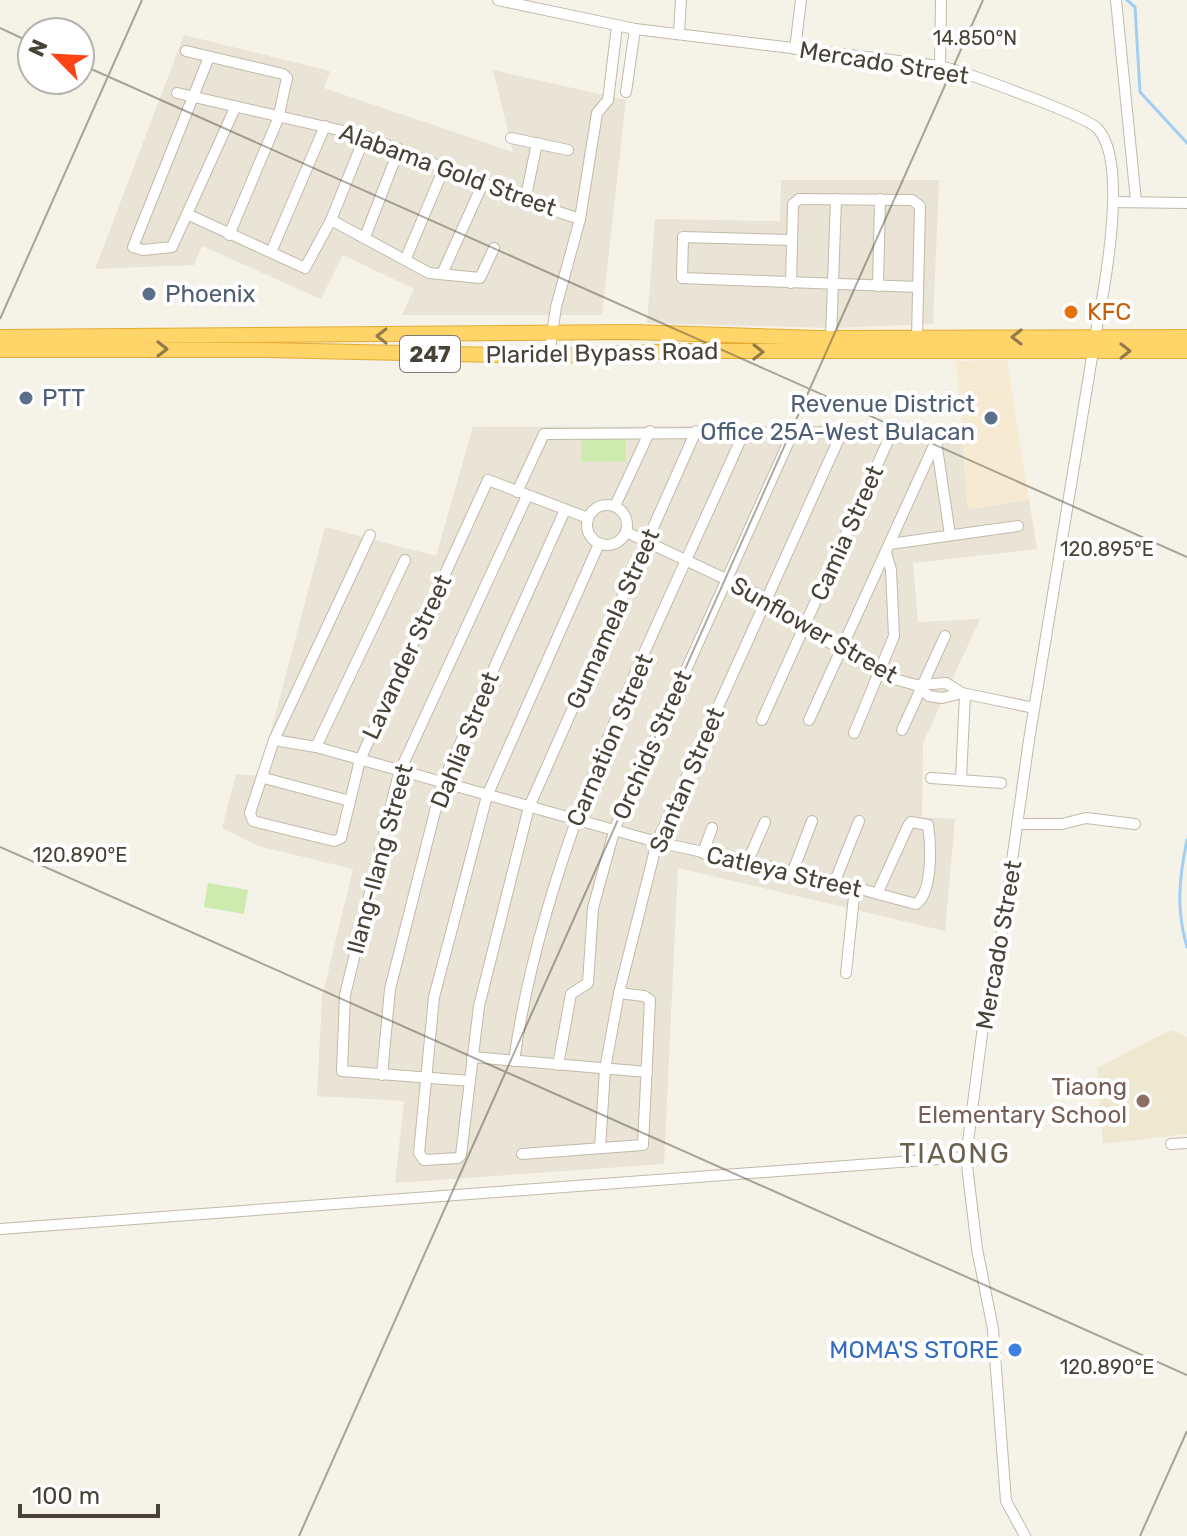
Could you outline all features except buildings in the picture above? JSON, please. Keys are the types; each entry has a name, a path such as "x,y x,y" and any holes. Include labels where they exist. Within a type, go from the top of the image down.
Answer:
{"highway":[{"name":"247","path":"1139,336 1187,328"},
{"name":"Plaridel Bypass Road","path":"0,337 551,333 917,337 1094,344 1187,353"},
{"name":"Plaridel Bypass Road","path":"0,350 265,350 549,356 1094,344 1139,336"},
{"path":"1139,336 1187,337"}],"street":[{"name":"Mercado Street","path":"498,0 635,29 940,66 969,73 1097,127 1110,149 1113,202 1094,344 1034,708 1020,824 1000,946 984,1019 966,1157 977,1249 993,1329 1006,1501 1025,1536"},
{"path":"679,32 681,0"},
{"path":"795,49 801,0"},
{"path":"940,66 941,0"},
{"path":"1116,0 1136,201"},
{"path":"580,219 597,113 608,100 617,26"},
{"path":"626,92 635,29"},
{"path":"186,51 283,74 287,78 278,119 229,235"},
{"path":"209,57 133,247 143,250 172,247 235,108"},
{"name":"Alabama Gold Street","path":"177,93 278,119 365,136 484,181 525,201 580,219 551,333 549,356"},
{"path":"271,252 325,126"},
{"path":"189,215 308,267 365,136"},
{"path":"511,138 568,150"},
{"path":"525,201 537,143"},
{"path":"365,237 399,149"},
{"path":"406,258 444,168"},
{"path":"442,274 484,181"},
{"path":"831,338 836,199"},
{"path":"878,286 880,199"},
{"path":"791,283 795,201 880,199 918,202 917,337"},
{"path":"1113,202 1187,203"},
{"path":"331,220 429,273 480,278 494,248"},
{"path":"792,240 683,237 682,278 918,287"},
{"path":"615,506 650,431 892,432 929,436 936,441 950,535"},
{"name":"Ilang-Ilang Street","path":"470,1081 345,1072 340,1069 345,995 399,773 522,494 544,434 650,431"},
{"name":"Gumamela Street","path":"425,1078 419,1153 424,1160 461,1155 479,1006 529,807 696,431"},
{"name":"Carnation Street","path":"514,1061 519,1020 575,818 744,432"},
{"name":"Orchids Street","path":"558,1065 571,994 588,983 593,908 615,828 793,432"},
{"name":"Santan Street","path":"600,1148 605,1069 619,993 657,842 842,432"},
{"name":"Camia Street","path":"762,720 892,432"},
{"path":"809,720 843,652 936,441"},
{"name":"Lavander Street","path":"264,778 250,813 253,821 334,841 341,838 360,760 488,480 522,494"},
{"path":"522,494 588,518"},
{"path":"602,505 615,506 627,520 626,532 612,545 599,544 587,530 588,518 602,505"},
{"name":"Dahlia Street","path":"382,1075 390,989 442,784 565,510"},
{"path":"888,548 950,535 1018,526"},
{"name":"Sunflower Street","path":"626,532 768,599 843,652 942,698 963,694 1034,708"},
{"path":"350,801 264,778 274,740 370,535"},
{"path":"425,1078 434,997 487,796 599,544"},
{"path":"854,733 894,636 888,548"},
{"path":"316,747 405,560"},
{"path":"902,730 945,636"},
{"path":"961,779 963,694"},
{"name":"Catleya Street","path":"274,740 316,747 399,773 615,828 657,842 835,881 877,894 916,904 923,899 927,886 928,825 911,822 877,894"},
{"path":"931,778 1001,783"},
{"path":"1020,824 1062,824 1086,818 1135,824"},
{"path":"793,871 812,821"},
{"path":"835,881 859,821"},
{"path":"747,863 765,822"},
{"path":"703,853 712,828"},
{"path":"846,973 855,887"},
{"path":"522,1154 643,1145 650,1000 644,996 619,993"},
{"path":"472,1057 647,1072"},
{"path":"1171,1144 1187,1143"},
{"path":"0,1229 966,1157"}],"shaded area":[{"path":"184,35 330,71 324,88 513,152 493,70 626,100 602,315 402,315 414,289 343,255 321,299 202,246 194,265 95,269"},
{"path":"781,180 939,180 933,324 832,328 647,323 655,219 780,221"},
{"path":"1007,360 1029,500 968,509 956,361"},
{"path":"961,425 968,509 1029,500 1037,549 913,563 918,622 980,619 923,743 922,817 955,819 945,931 678,868 664,1164 395,1183 404,1101 317,1096 322,997 353,869 258,846 222,828 236,774 259,776 325,527 436,556 473,427"},
{"name":"Tiaong Elementary School","path":"1171,1030 1187,1037 1187,1134 1103,1144 1097,1068"}],"green space":[{"path":"626,437 626,461 582,462 581,438"},
{"path":"208,883 248,890 244,914 204,907"}],"waterway":[{"path":"1127,0 1135,7 1140,92 1187,143"},
{"path":"1187,840 1180,894 1181,920 1187,947"}],"place":[{"name":"Phoenix","path":"149,294"},
{"name":"KFC","path":"1071,312"},
{"name":"PTT","path":"26,398"},
{"name":"Revenue District Office 25A-West Bulacan","path":"991,418"},
{"name":"Tiaong Elementary School","path":"1143,1101"},
{"name":"MOMA'S STORE","path":"1015,1350"}],"district":[{"name":"TIAONG","path":"955,1153"}]}
